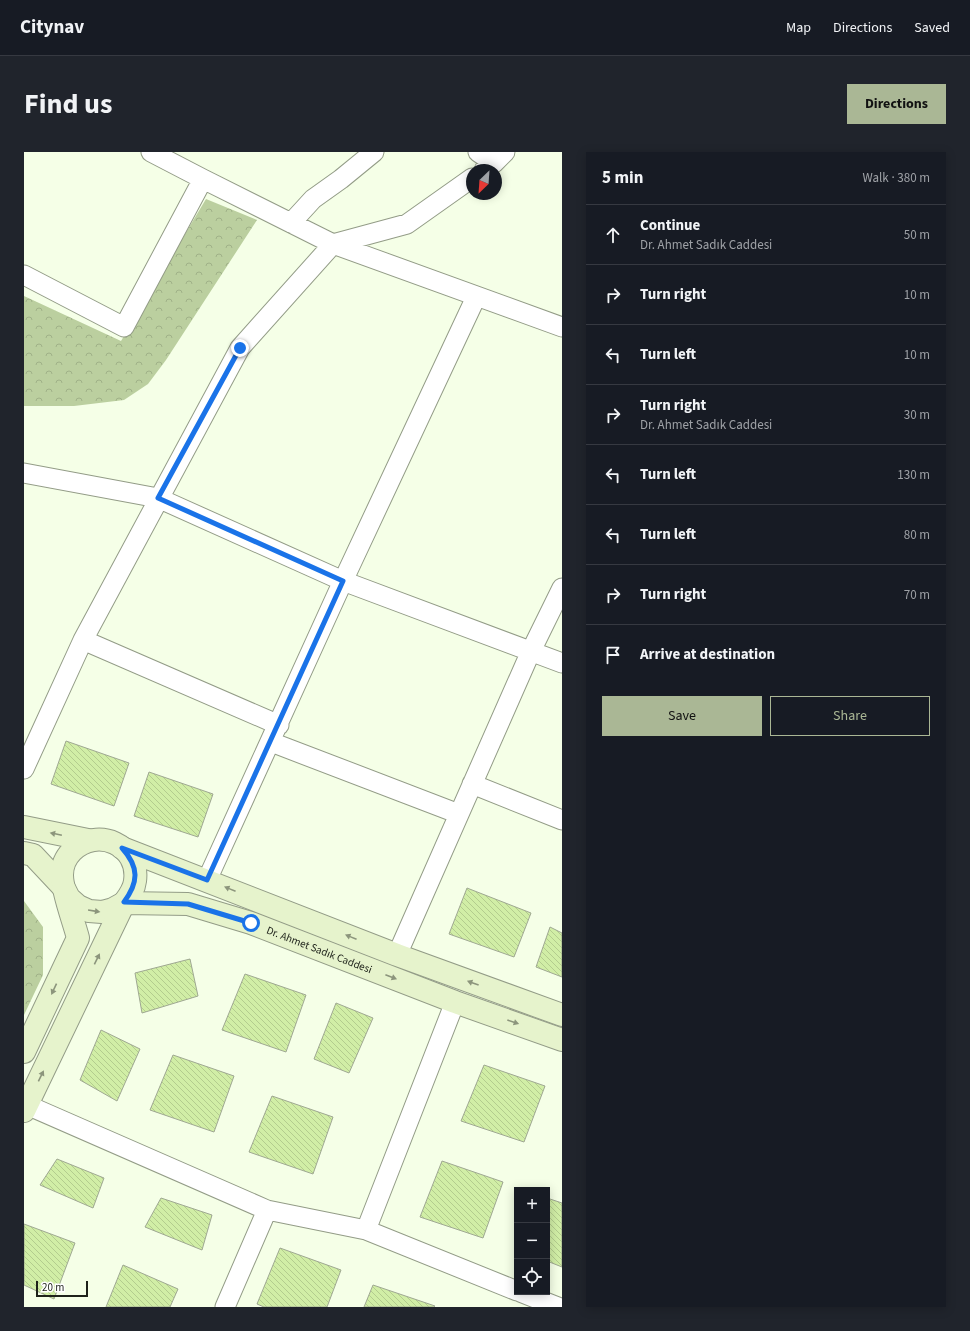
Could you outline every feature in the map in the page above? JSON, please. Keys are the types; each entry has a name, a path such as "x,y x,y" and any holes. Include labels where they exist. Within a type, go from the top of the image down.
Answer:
{"street":[{"path":"151,152 333,244 562,327"},
{"path":"291,223 312,199 341,179 374,152"},
{"path":"478,152 494,162"},
{"path":"24,275 124,327 203,179"},
{"path":"24,769 83,640 240,348 333,244 407,224 466,182"},
{"path":"207,880 279,725 343,581 476,297"},
{"path":"24,473 158,498 343,581 562,663"},
{"path":"397,955 531,651 562,588"},
{"path":"83,640 279,725"},
{"path":"271,742 459,814"},
{"path":"472,784 562,820"},
{"path":"24,827 88,840 100,839 112,841 122,848 130,857 135,868 135,881 131,893 124,902 25,1108 267,1210 366,1230 514,1290"},
{"path":"24,1052 78,938 62,876 64,864 69,854 88,840"},
{"name":"Dr. Ahmet Sadık Caddesi","path":"122,848 397,955 562,1015"},
{"name":"Dr. Ahmet Sadık Caddesi","path":"24,854 33,854 64,888 69,898 78,906 89,911 102,912 113,909 124,902 188,904 251,923 455,1002 562,1040"},
{"path":"366,1230 455,1002"},
{"path":"225,1307 267,1210"},
{"path":"528,1295 558,1307"}],"green space":[{"path":"206,199 257,220 166,360 148,384 124,400 74,406 24,406 24,296 121,341"},
{"path":"24,901 43,927 43,975 24,1015"}],"building":[{"path":"66,741 129,763 114,806 51,784"},
{"path":"149,772 213,794 198,837 134,816"},
{"path":"467,888 531,913 514,957 449,934"},
{"path":"550,927 562,933 562,977 536,967"},
{"path":"190,959 198,996 142,1013 135,973"},
{"path":"245,974 306,995 286,1052 222,1030"},
{"path":"336,1003 373,1018 349,1073 314,1059"},
{"path":"101,1030 140,1049 117,1101 80,1080"},
{"path":"173,1055 234,1076 214,1132 150,1110"},
{"path":"484,1065 545,1086 524,1142 461,1121"},
{"path":"272,1096 333,1117 313,1174 249,1152"},
{"path":"57,1159 104,1178 93,1208 40,1185"},
{"path":"442,1161 503,1182 483,1238 420,1217"},
{"path":"161,1198 212,1215 202,1250 145,1227"},
{"path":"550,1199 562,1203 562,1267 550,1262"},
{"path":"24,1224 75,1243 54,1299 24,1285"},
{"path":"280,1248 341,1270 327,1307 264,1307 257,1304"},
{"path":"123,1265 178,1289 170,1307 106,1307"},
{"path":"373,1285 435,1306 364,1307"}],"route":[{"path":"240,348 158,498 343,581 279,725 207,880 122,848 130,857 135,868 135,881 131,893 124,902 188,904 251,923"}]}
